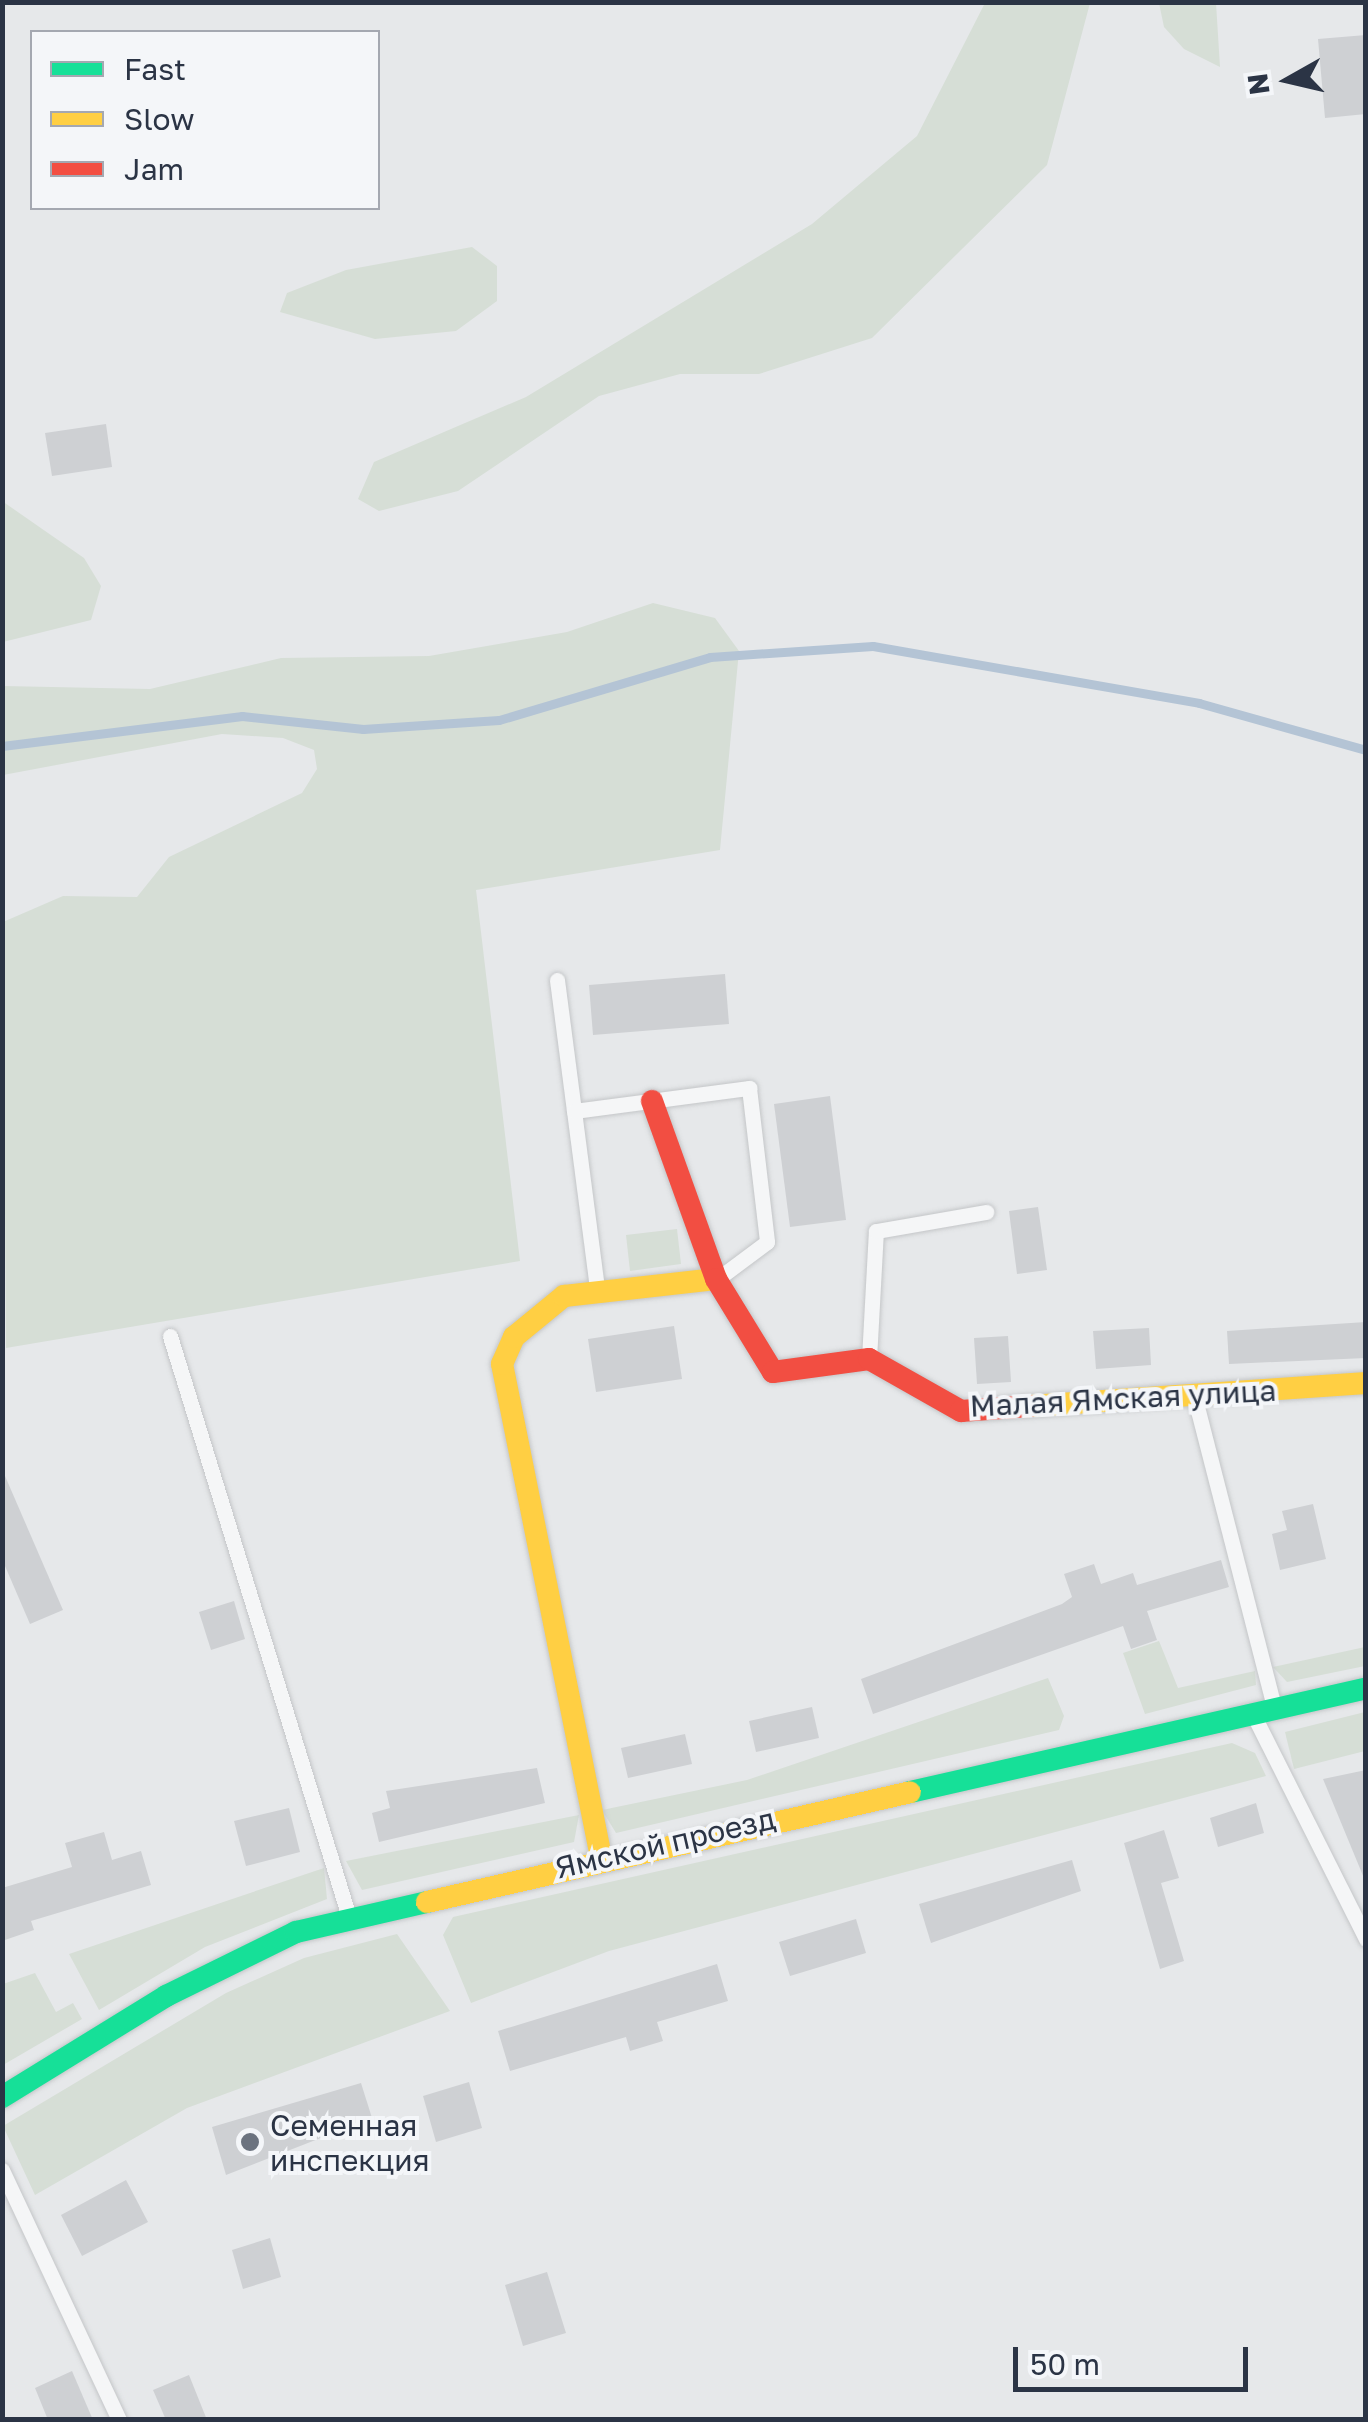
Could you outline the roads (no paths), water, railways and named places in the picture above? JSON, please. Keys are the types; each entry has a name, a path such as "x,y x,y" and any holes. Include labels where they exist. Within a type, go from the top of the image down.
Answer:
{"street":[{"path":"652,1101 716,1279 773,1372 869,1359"},
{"path":"601,1856 502,1364 514,1337 564,1296 716,1279"},
{"name":"Малая Ямская улица","path":"869,1359 961,1411 1366,1384"},
{"name":"Ямской проезд","path":"2,2097 217,1967 348,1917 601,1856 1366,1688"}],"lane":[{"path":"557,980 598,1292"},
{"path":"574,1112 748,1088 767,1242 716,1279"},
{"path":"869,1359 876,1231 986,1212"},
{"path":"170,1336 348,1917"},
{"path":"1194,1395 1263,1710 1366,1939"},
{"path":"2,2170 119,2420"}],"waterway":[{"path":"2,746 242,716 363,729 499,720 710,657 873,646 1199,703 1366,750"}],"place":[{"name":"Семенная инспекция","path":"250,2142"}]}
